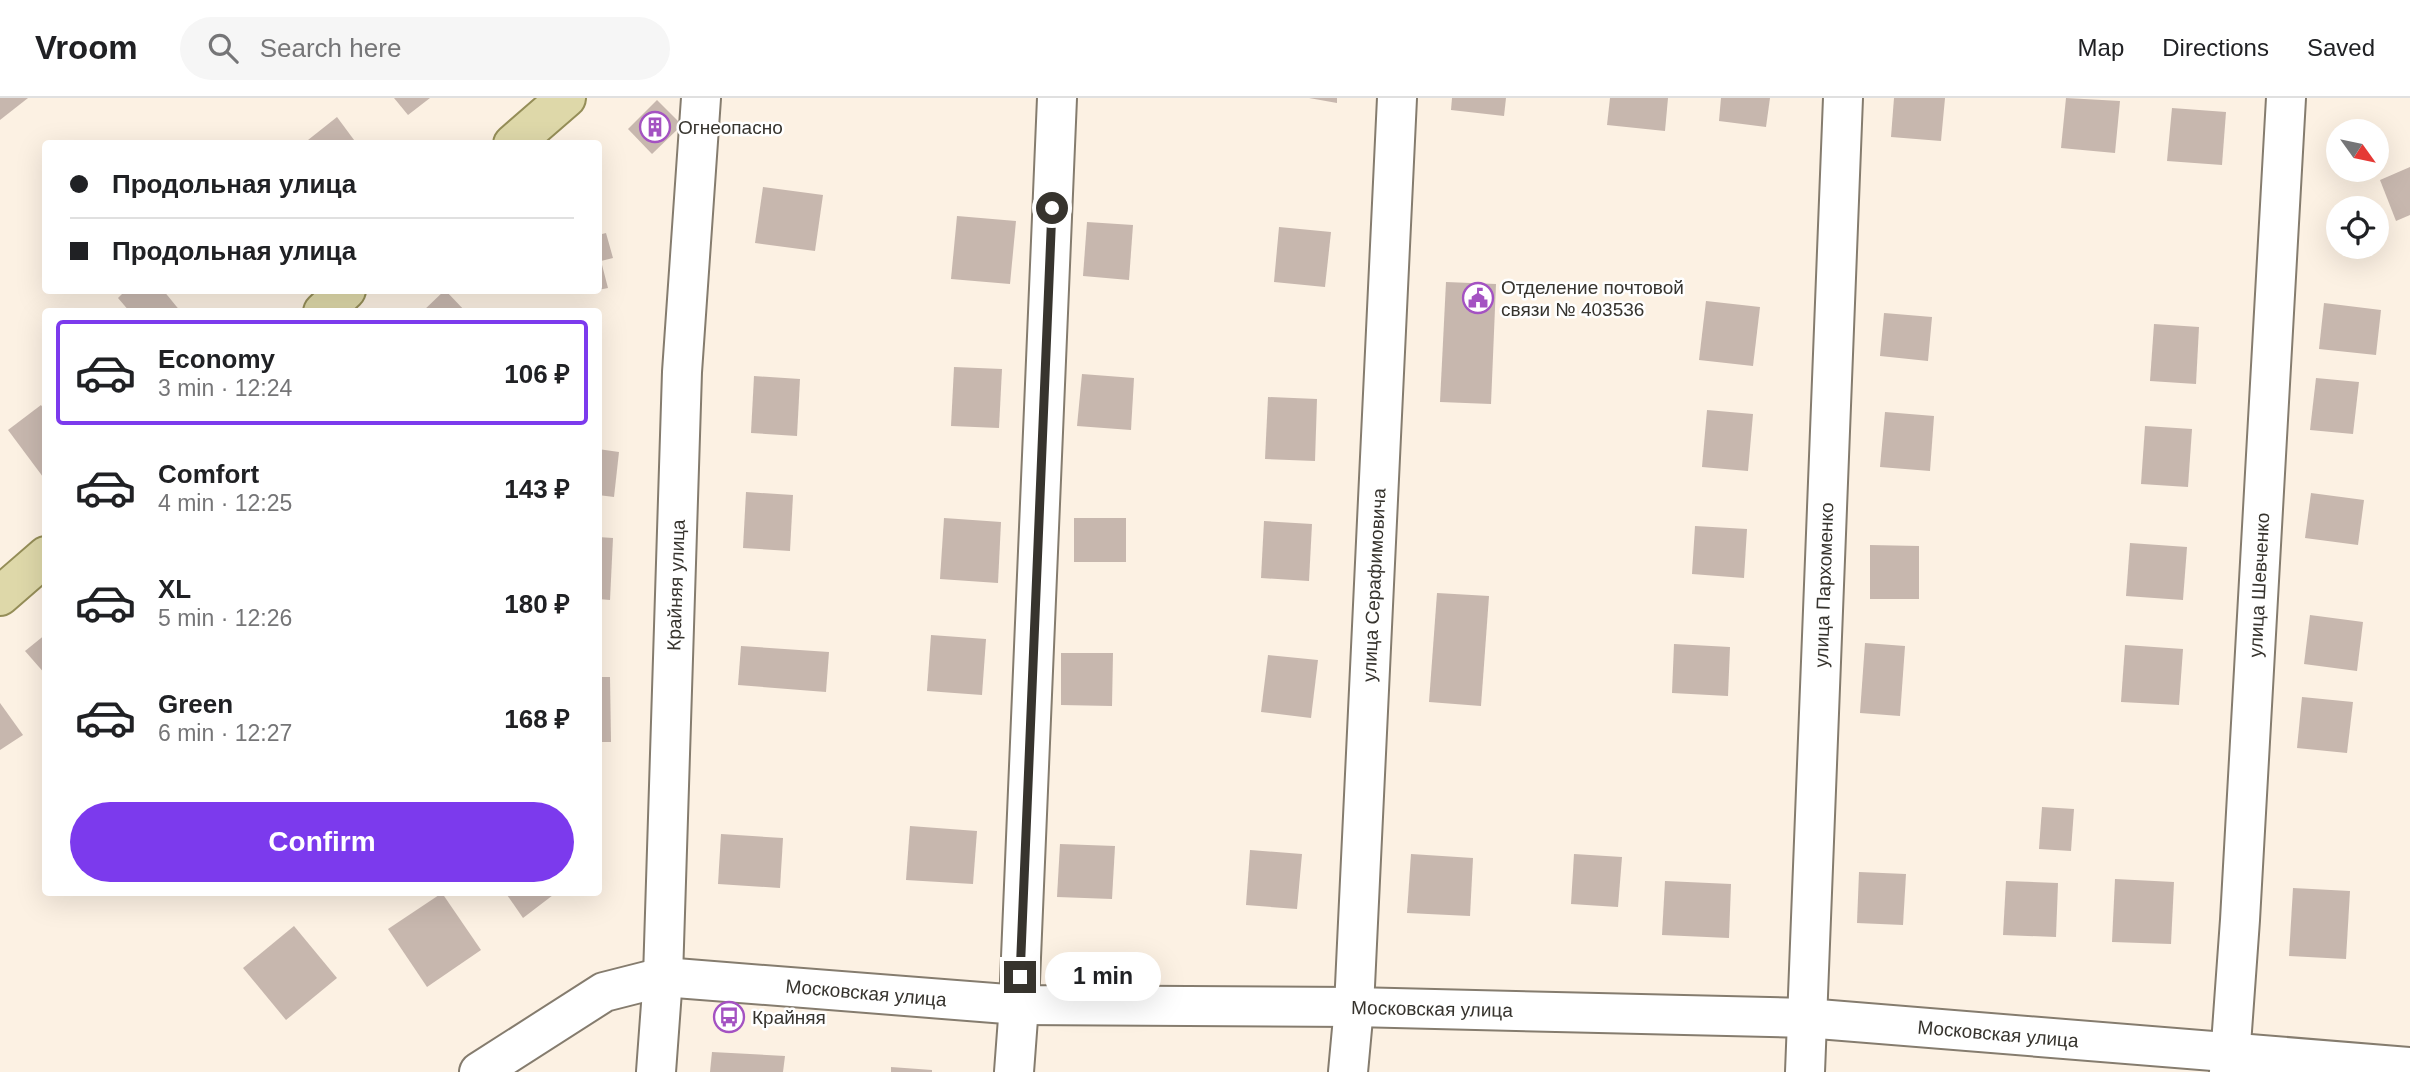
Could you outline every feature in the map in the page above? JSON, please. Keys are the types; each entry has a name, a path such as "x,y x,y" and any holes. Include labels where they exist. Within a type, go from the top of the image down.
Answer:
{"main road":[{"path":"518,140 566,98"},
{"path":"327,308 342,294"},
{"path":"0,596 42,559"}],"street":[{"name":"Крайняя улица","path":"656,1072 663,977 682,372 701,98"},
{"path":"1014,1072 1057,98"},
{"name":"улица Серафимовича","path":"1348,1072 1398,98"},
{"name":"улица Пархоменко","path":"1805,1072 1843,98"},
{"name":"улица Шевченко","path":"2230,1062 2286,98"},
{"name":"Московская улица","path":"478,1072 604,992 663,977 1019,1005 1353,1007 1806,1018 2230,1062 2410,1067"}],"building":[{"path":"0,98 28,98 0,120"},
{"path":"394,98 430,98 408,115"},
{"path":"1309,98 1337,98 1337,103"},
{"path":"1452,98 1506,98 1504,116 1451,110"},
{"path":"1610,98 1668,98 1665,131 1607,125"},
{"path":"1721,98 1770,98 1766,127 1719,121"},
{"path":"1894,98 1945,98 1941,141 1891,137"},
{"path":"2066,98 2120,101 2115,153 2061,148"},
{"name":"Огнеопасно","path":"657,100 682,125 652,154 628,129"},
{"path":"2172,108 2226,112 2222,165 2167,161"},
{"path":"337,117 354,140 308,140"},
{"path":"2410,167 2410,215 2396,221 2389,196 2386,196 2381,182 2389,182 2389,176"},
{"path":"763,187 823,195 815,251 755,243"},
{"path":"957,216 1016,221 1010,284 951,279"},
{"path":"1087,222 1133,225 1129,280 1083,276"},
{"path":"1279,227 1331,232 1325,287 1274,282"},
{"path":"606,233 613,258 602,261 602,234"},
{"path":"602,265 608,288 602,289"},
{"path":"1446,282 1496,284 1491,404 1440,402"},
{"path":"122,294 166,294 178,308 127,308 118,298"},
{"path":"441,294 449,294 462,308 426,308"},
{"path":"1706,301 1760,307 1753,366 1699,360"},
{"path":"2324,303 2381,310 2376,355 2319,349"},
{"path":"1884,313 1932,317 1928,361 1880,356"},
{"path":"2154,324 2199,327 2196,384 2150,381"},
{"path":"954,367 1002,369 999,428 951,426"},
{"path":"1082,374 1134,378 1131,430 1077,426"},
{"path":"754,376 800,379 797,436 751,433"},
{"path":"2316,378 2359,382 2353,434 2310,430"},
{"path":"1268,397 1317,399 1315,461 1265,459"},
{"path":"41,405 42,476 8,430"},
{"path":"1707,410 1753,414 1748,471 1702,467"},
{"path":"1885,412 1934,416 1930,471 1880,467"},
{"path":"2145,426 2192,429 2188,487 2141,484"},
{"path":"602,450 619,452 614,497 602,496"},
{"path":"746,492 793,495 790,551 743,548"},
{"path":"2311,493 2364,500 2358,545 2305,538"},
{"path":"944,518 1001,522 998,583 940,579"},
{"path":"1074,518 1126,518 1126,562 1074,562"},
{"path":"1264,521 1312,524 1309,581 1261,578"},
{"path":"1695,526 1747,529 1744,578 1692,574"},
{"path":"602,537 613,538 610,600 602,599"},
{"path":"2130,543 2187,547 2183,600 2126,596"},
{"path":"1870,545 1919,546 1919,599 1870,599"},
{"path":"1437,593 1489,596 1481,706 1429,702"},
{"path":"2310,615 2363,622 2357,671 2304,664"},
{"path":"931,635 986,639 982,695 927,691"},
{"path":"42,637 42,670 25,651"},
{"path":"1865,643 1905,646 1900,716 1860,713"},
{"path":"1674,644 1730,647 1728,696 1672,693"},
{"path":"2125,645 2183,649 2179,705 2121,702"},
{"path":"741,646 829,652 826,692 738,685"},
{"path":"1061,653 1113,653 1112,706 1061,705"},
{"path":"1268,655 1318,660 1311,718 1261,712"},
{"path":"602,677 610,677 611,742 602,742"},
{"path":"2302,697 2353,702 2347,753 2297,748"},
{"path":"0,703 23,735 0,750"},
{"path":"2042,807 2074,809 2071,851 2039,849"},
{"path":"910,826 977,831 973,884 906,880"},
{"path":"721,834 783,838 780,888 718,884"},
{"path":"1060,844 1115,846 1112,899 1057,897"},
{"path":"1250,850 1302,854 1297,909 1246,905"},
{"path":"1411,854 1473,858 1470,916 1407,913"},
{"path":"1574,854 1622,857 1618,907 1571,904"},
{"path":"1859,872 1906,874 1903,925 1857,923"},
{"path":"2115,879 2174,882 2171,944 2112,942"},
{"path":"1665,881 1731,884 1729,938 1662,935"},
{"path":"2006,881 2058,883 2056,937 2003,935"},
{"path":"2293,888 2350,891 2346,959 2289,956"},
{"path":"438,896 444,896 481,950 427,987 388,929"},
{"path":"508,896 552,896 523,918"},
{"path":"294,926 337,978 286,1020 243,968"},
{"path":"712,1052 785,1056 783,1072 710,1072"},
{"path":"891,1067 932,1070 932,1072 891,1072"}],"place":[{"name":"Огнеопасно","path":"655,127"},
{"name":"Отделение почтовой связи № 403536","path":"1478,298"},
{"name":"Крайняя","path":"729,1017"}],"route":[{"path":"1020,977 1052,208"}]}
